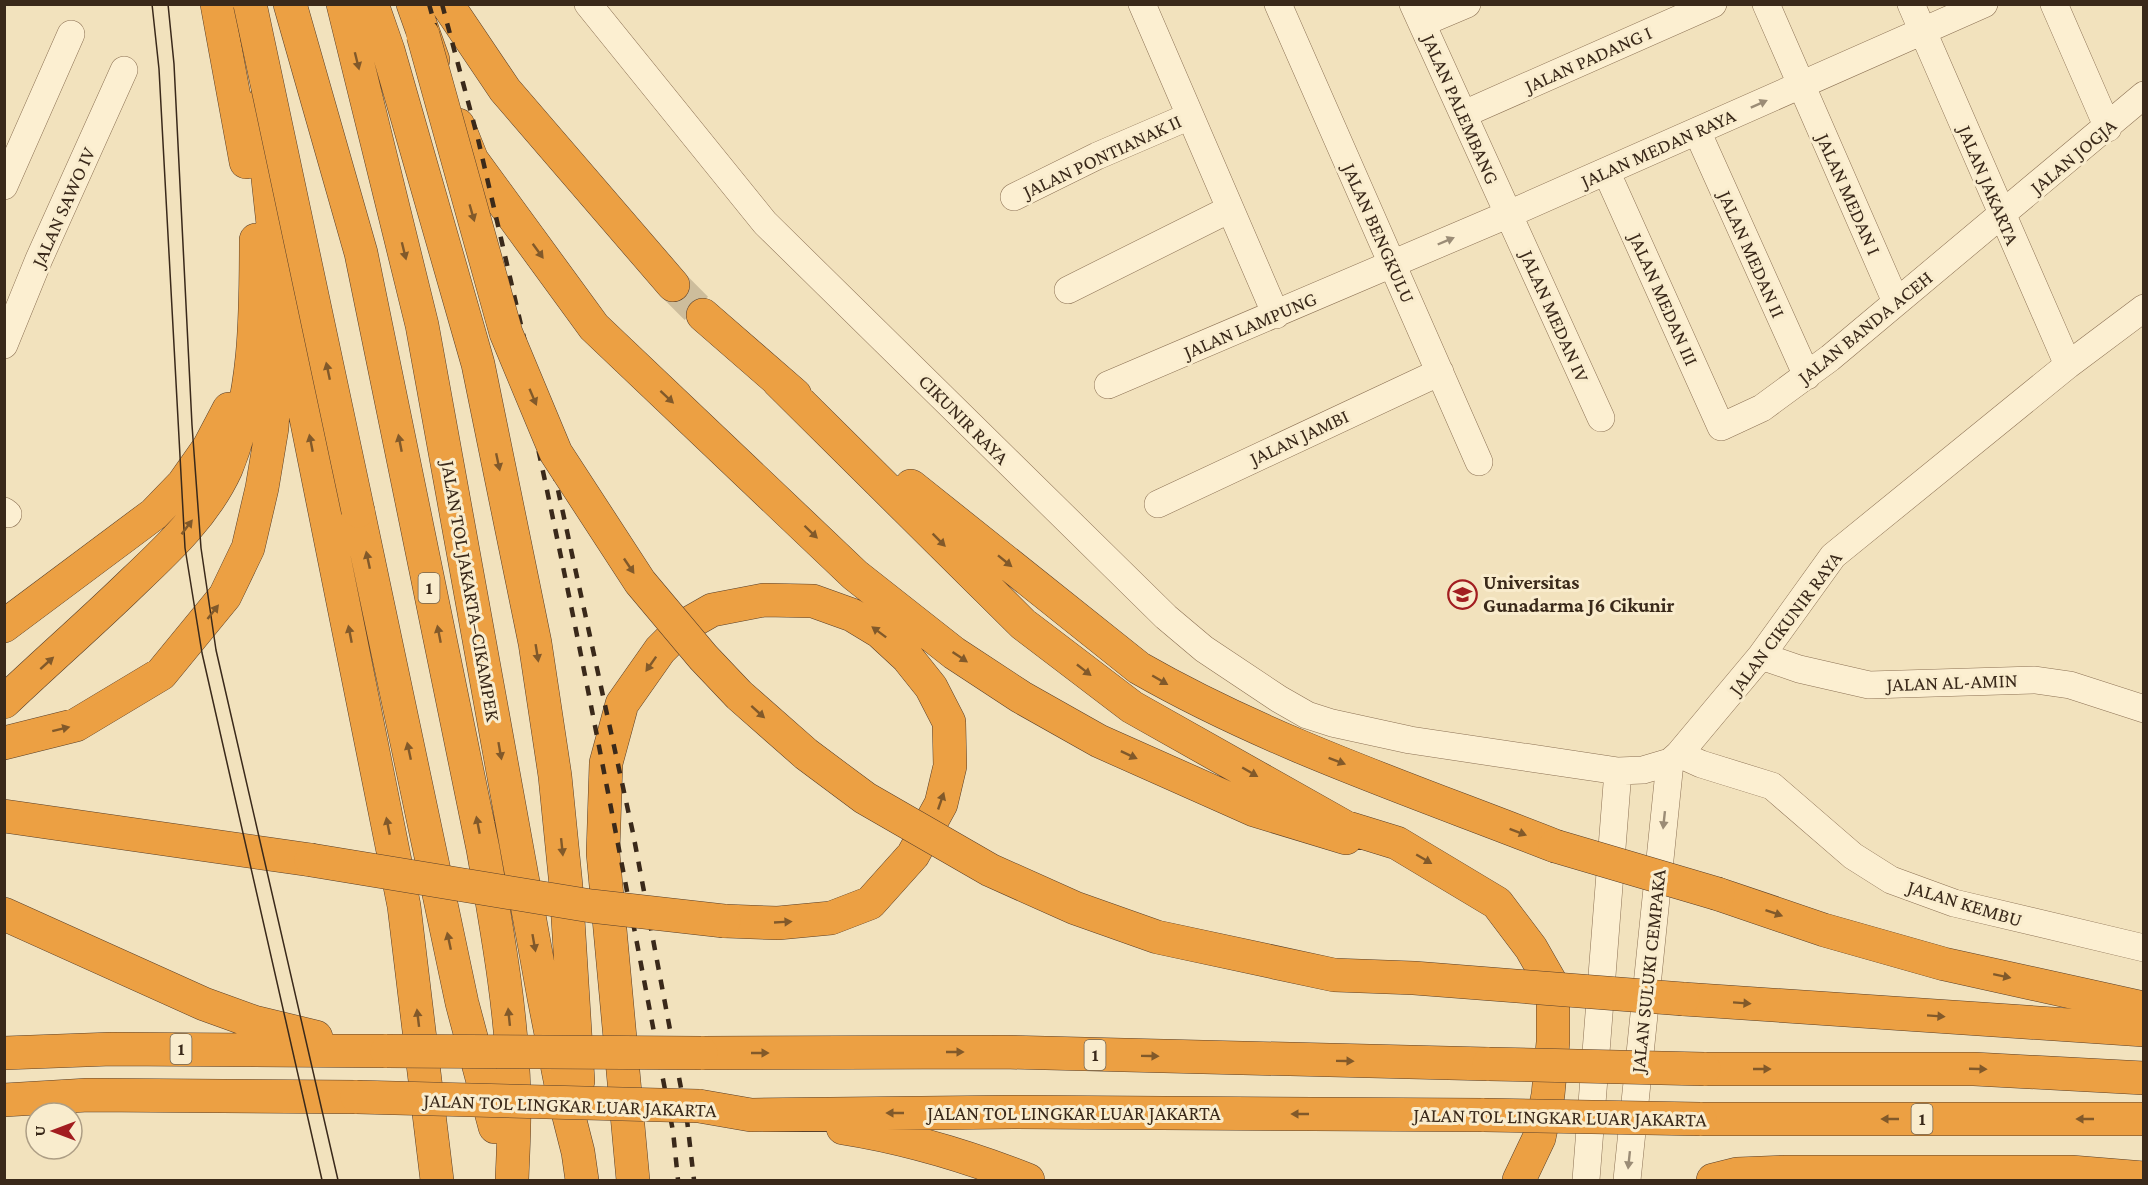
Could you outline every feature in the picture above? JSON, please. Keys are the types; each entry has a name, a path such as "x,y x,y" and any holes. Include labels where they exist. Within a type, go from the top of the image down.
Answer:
{"highway":[{"path":"4,702 176,541 210,497 225,469 237,435 250,380 256,311 256,215 218,4"},
{"path":"250,4 280,288 404,906 437,1180"},
{"path":"250,4 462,1003 485,1097 512,1180"},
{"name":"JALAN TOL JAKARTA–CIKAMPEK","path":"290,4 361,253 483,849 500,944 509,1018 514,1094 512,1180"},
{"name":"JALAN TOL JAKARTA–CIKAMPEK","path":"343,4 422,325 542,987 580,1166"},
{"path":"372,4 388,50 478,364 536,643 555,776 572,947 580,1166"},
{"path":"413,4 506,333 556,453 584,500 647,590 739,695 806,754 865,798 990,870 1075,908 1157,937 1334,975 1414,978 1683,999 2144,1030"},
{"path":"447,4 505,90 673,285"},
{"path":"423,35 472,160 594,327 855,575 954,652 1021,697 1099,741 1254,810 1346,838 1345,827"},
{"path":"4,743 76,725 160,674 225,596 248,548 262,488 272,428 280,288"},
{"path":"4,626 151,516 183,484 209,447 230,406 245,364 256,311"},
{"path":"704,315 778,381 1023,624 1132,707 1345,827 1397,843 1497,903 1531,948 1551,983 1553,1042 1548,1095 1539,1138 1519,1180"},
{"path":"778,381 1139,668 1265,733 1556,846 1718,894 1824,930 1944,964 2144,1008"},
{"path":"4,816 311,860 591,906 724,921 778,923 831,918 870,903 913,855 941,804 950,766 949,722 931,687 907,657 880,632 852,615 813,601 764,600 712,610 684,626 660,650 622,704 606,763 603,853 633,1180"},
{"path":"4,914 204,1004 254,1022 373,1050"},
{"name":"1","path":"4,1053 112,1049 701,1053 1003,1052 1704,1069 1974,1069 2144,1078"},
{"name":"JALAN TOL LINGKAR LUAR JAKARTA","path":"4,1100 88,1095 357,1097 699,1106 751,1114 1013,1112 1700,1119 2144,1119"},
{"path":"751,1114 878,1133 965,1155 1028,1180"},
{"path":"1713,1180 1737,1174 1785,1172 2071,1172 2144,1178"}],"street":[{"name":"CIKUNIR RAYA","path":"588,4 765,223 1166,617 1204,648 1307,715 1332,723 1410,740 1618,771"},
{"path":"1143,4 1276,315"},
{"name":"JALAN BENGKULU","path":"1278,4 1479,462"},
{"path":"1418,14 1467,4"},
{"name":"JALAN PADANG I","path":"1464,114 1713,4"},
{"name":"JALAN MEDAN I","path":"1766,4 1896,302"},
{"name":"JALAN JAKARTA","path":"1911,4 2068,365"},
{"name":"JALAN MEDAN RAYA","path":"1392,264 1984,4"},
{"path":"2054,4 2108,128"},
{"name":"JALAN PALEMBANG","path":"1418,14 1509,214"},
{"path":"4,186 71,34"},
{"name":"JALAN SAWO IV","path":"4,345 39,259 124,70"},
{"name":"JALAN JOGJA","path":"2002,216 2144,95"},
{"name":"JALAN PONTIANAK II","path":"1014,197 1097,156 1190,116"},
{"name":"JALAN MEDAN II","path":"1697,131 1807,376"},
{"name":"JALAN MEDAN III","path":"1606,171 1721,428"},
{"path":"1068,290 1230,209"},
{"name":"JALAN MEDAN IV","path":"1509,214 1601,418"},
{"name":"JALAN BANDA ACEH","path":"1721,428 1762,408 1807,376 2002,216"},
{"name":"JALAN LAMPUNG","path":"1108,385 1392,264"},
{"name":"JALAN CIKUNIR RAYA","path":"1674,758 1761,656 1833,556 2068,365 2144,308"},
{"name":"JALAN JAMBI","path":"1158,504 1440,372"},
{"name":"JALAN AL-AMIN","path":"1761,656 1799,669 1869,685 2035,680 2070,685 2144,709"},
{"path":"1586,1180 1618,771 1643,770 1674,758"},
{"name":"JALAN KEMBU","path":"1674,758 1772,786 1853,856 1891,880 1954,903 2144,948"},
{"name":"JALAN SULUKI CEMPAKA","path":"1627,1180 1674,758"}],"tunnel":[{"path":"673,285 703,315"}],"tram line":[{"path":"152,4 159,69 185,548 202,653 322,1180"},
{"path":"168,4 174,64 192,425 201,548 216,650 338,1180"}],"railway":[{"path":"429,4 501,283 563,565 673,1131 678,1180"},
{"path":"442,4 478,139 537,394 633,833 687,1120 694,1180"}],"place":[{"name":"Universitas Gunadarma J6 Cikunir","path":"1462,594"}]}
